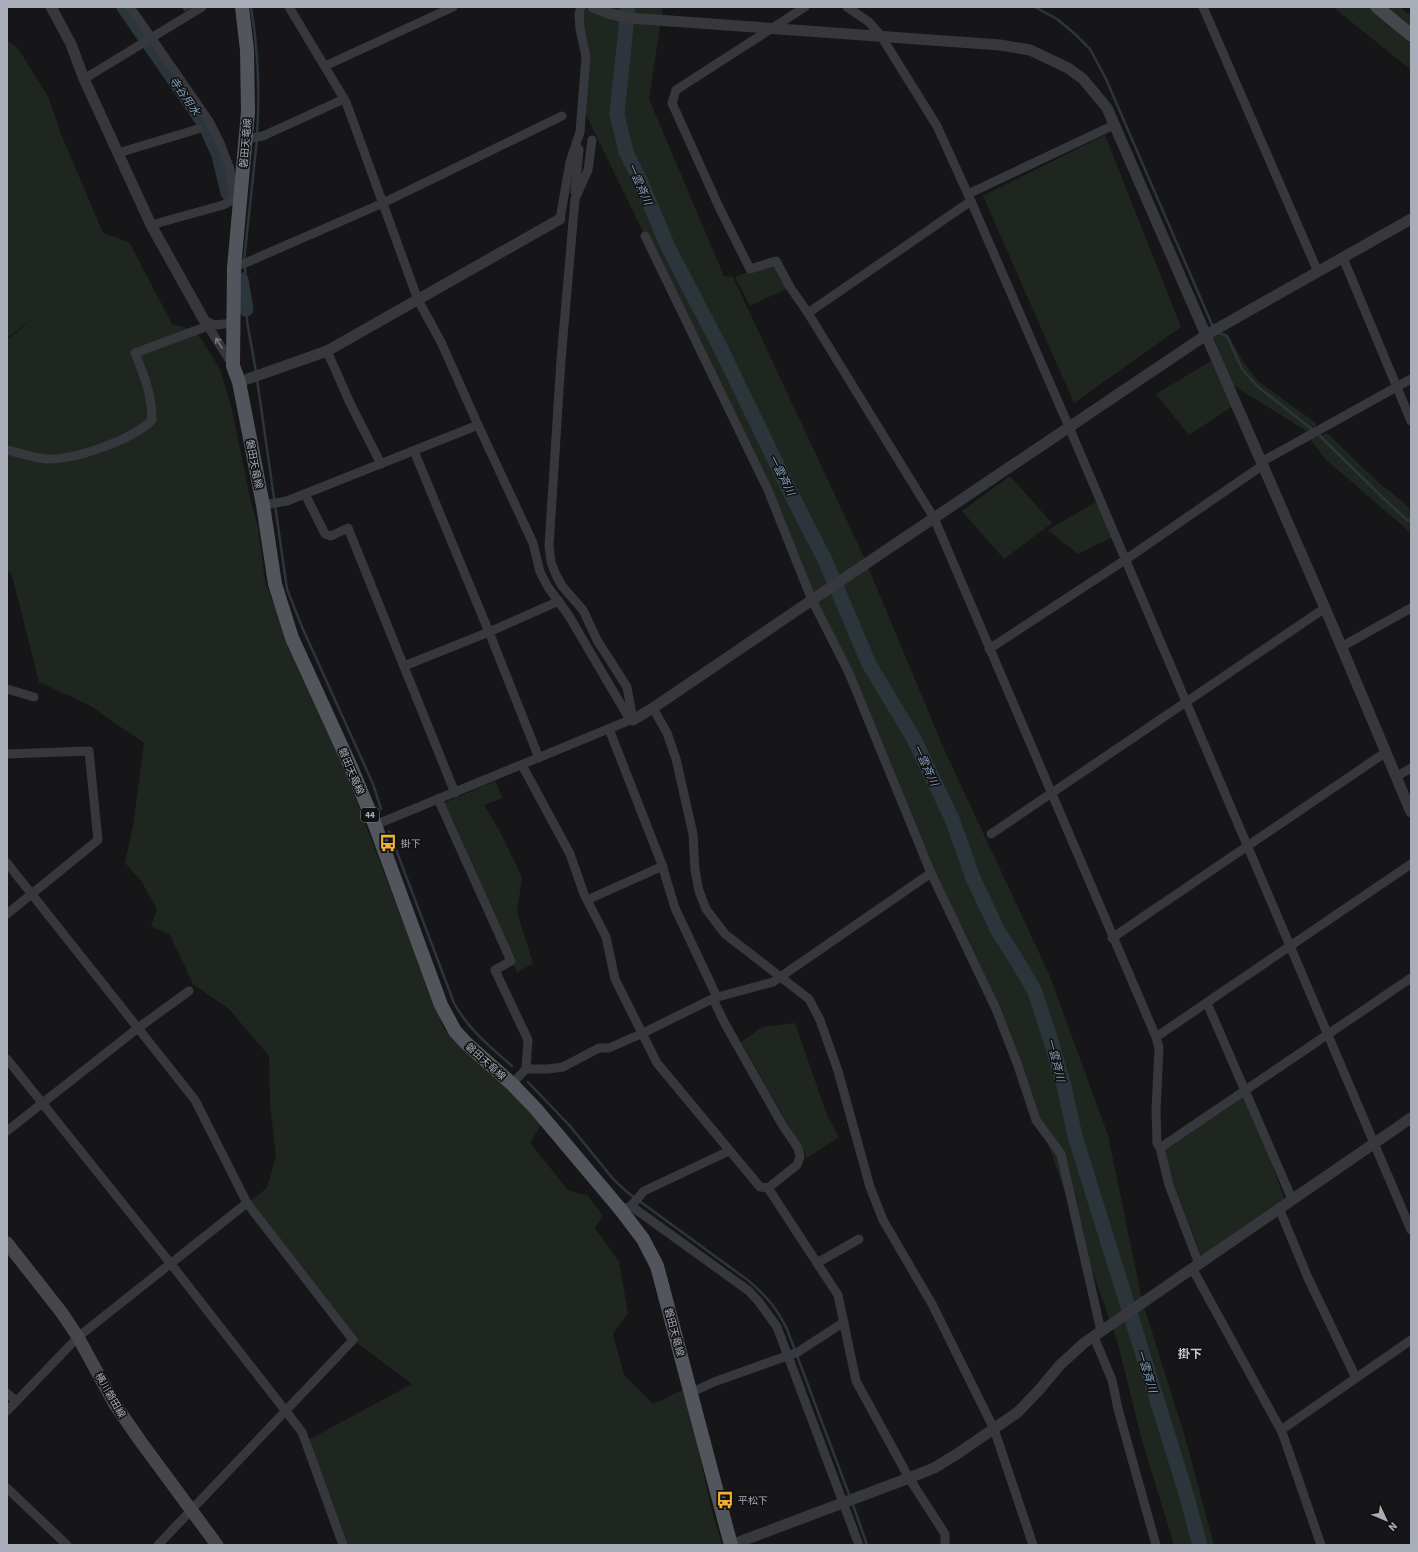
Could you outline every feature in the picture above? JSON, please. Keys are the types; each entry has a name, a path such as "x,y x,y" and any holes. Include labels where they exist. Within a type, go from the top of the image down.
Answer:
{"main road":[{"name":"磐田天竜線","path":"242,7 247,50 248,112 246,139 237,199 234,268 233,366 238,382 263,505 275,584 292,638 351,767 375,826 435,989 449,1020 466,1043 512,1084 631,1204 643,1239 657,1266 732,1545"},
{"path":"1377,7 1411,35"},
{"name":"横川磐田線","path":"7,1243 62,1313 78,1337 114,1403 217,1545"}],"street":[{"path":"51,7 71,44 84,79 151,226 206,323 233,366"},
{"path":"130,7 209,122 220,143 230,169 237,199 223,205 151,226"},
{"path":"84,79 202,7"},
{"path":"289,7 344,99 418,300 441,342 533,543 540,572 548,587 569,616 631,720"},
{"path":"325,66 453,7"},
{"path":"580,7 580,29 586,57 560,376 549,546 551,562 562,586 583,610 597,640 627,687 631,720"},
{"path":"805,7 676,90 672,104 750,270 776,261 790,287 808,313 934,518 1052,793 1112,938 1156,1037 1159,1048 1156,1110 1157,1143 1160,1148 1169,1185 1196,1266 1281,1430 1321,1545"},
{"path":"847,7 869,22 882,36 937,126 970,197 1290,948 1329,1034 1411,1230"},
{"path":"1203,7 1318,272"},
{"path":"595,8 629,18 1000,45 1030,50 1068,68 1083,79 1107,108 1411,812"},
{"path":"246,139 263,136 344,99"},
{"path":"234,268 383,203 562,116"},
{"path":"808,313 970,197 1114,125"},
{"path":"118,153 198,129"},
{"path":"238,382 327,351 560,219 570,162 580,132"},
{"path":"575,199 588,170 592,140"},
{"path":"375,826 631,720 653,708 1206,335 1411,219"},
{"path":"645,236 768,490 812,600 849,673 931,873 996,1009 1017,1063 1036,1120 1061,1154 1118,1409 1156,1545"},
{"path":"1342,258 1411,420"},
{"path":"7,450 48,459 73,456 109,444 144,427 152,420 152,405 136,353 206,323 215,325 233,323"},
{"path":"327,351 350,403 380,464"},
{"path":"990,649 1125,560 1262,464 1411,379"},
{"path":"263,505 287,501 478,425"},
{"path":"414,451 489,632 539,758"},
{"path":"305,494 325,534 331,536 348,528 455,793"},
{"path":"404,666 489,632 559,601"},
{"path":"991,834 1324,608"},
{"path":"1341,647 1411,608"},
{"path":"7,689 34,697"},
{"path":"653,708 667,733 676,759 692,834 695,870 699,891 706,909 725,934 809,999 820,1020 838,1071 870,1186 882,1220 932,1304 994,1429 1033,1545"},
{"path":"522,765 570,854 587,900 606,937 615,979 641,1034 657,1063 760,1187 768,1188 797,1165 800,1157 798,1148 783,1126 724,1022 715,998 675,908 663,866 609,729"},
{"path":"7,754 89,751 98,840 7,914"},
{"path":"1112,938 1386,752"},
{"path":"1396,777 1411,768"},
{"path":"438,799 510,961 495,970 528,1040 526,1069 512,1084"},
{"path":"7,863 195,1100 247,1203 353,1340 158,1545"},
{"path":"1156,1037 1290,948 1411,864"},
{"path":"587,900 663,866"},
{"path":"526,1069 548,1070 562,1067 599,1048 609,1048 641,1034 715,998 773,982 931,873"},
{"path":"1160,1148 1411,978"},
{"path":"7,1131 138,1028 189,991"},
{"path":"1207,1003 1292,1199"},
{"path":"7,1059 171,1264 302,1432 343,1545"},
{"path":"732,1545 909,1478 940,1464 1018,1412 1060,1365 1101,1332 1411,1118"},
{"path":"729,1151 644,1191 631,1204 749,1291 777,1327 793,1354 847,1501 859,1545"},
{"path":"768,1188 838,1295 856,1381 909,1478 945,1534 945,1545"},
{"path":"7,1410 78,1337 247,1203"},
{"path":"1279,1208 1308,1278 1356,1378"},
{"path":"817,1263 859,1239"},
{"path":"690,1393 714,1382 793,1354 844,1322"},
{"path":"1281,1430 1411,1340"},
{"path":"7,1393 16,1401"},
{"path":"7,1488 67,1545"}],"shaded area":[{"path":"578,7 663,7 649,99 724,276 733,277 863,555 944,749 1049,974 1108,1135 1142,1300 1185,1437 1214,1545 1174,1545 1141,1437 1118,1344 1009,1032 906,813 803,577 694,336 586,115"},
{"path":"1333,7 1400,7 1411,16 1411,70"},
{"path":"7,40 17,47 48,96 61,134 103,233 129,242 172,324 196,331 220,369 232,410 251,502 258,527 265,581 293,654 340,758 444,1029 498,1078 542,1123 530,1143 568,1190 588,1196 603,1216 595,1228 619,1261 628,1313 613,1334 624,1375 653,1404 685,1389 711,1507 722,1545 347,1545 322,1488 308,1440 412,1384 353,1340 247,1203 267,1188 276,1156 270,1104 269,1056 229,1009 193,984 170,935 151,926 157,910 142,882 125,863 133,826 144,743 89,705 39,682 12,576 7,569 7,340 34,318 7,338"},
{"path":"1105,135 1181,327 1074,403 983,196"},
{"path":"776,261 790,287 750,306 735,277"},
{"path":"1227,333 1244,363 1258,381 1316,423 1316,427 1311,434 1233,385 1213,336"},
{"path":"1216,358 1236,404 1189,435 1156,394"},
{"path":"1327,433 1379,483 1402,501 1411,511 1411,533 1325,459 1310,439"},
{"path":"1010,476 1052,523 1004,559 962,511"},
{"path":"1099,500 1115,536 1078,554 1048,530"},
{"path":"495,781 503,798 484,805 501,834 522,877 517,912 533,963 517,973 444,803"},
{"path":"795,1023 827,1115 839,1137 807,1158 741,1042 762,1027"},
{"path":"1245,1090 1284,1198 1202,1257 1161,1153"}],"waterway":[{"name":"寺谷用水","path":"124,7 205,124 219,155 228,193"},
{"path":"183,7 185,10 191,7"},
{"path":"251,7 258,70 257,134"},
{"name":"一雲斉川","path":"628,7 617,114 626,152 640,180 668,247 720,347 794,500 825,560 869,664 914,739 952,819 973,878 998,931 1035,992 1064,1086 1075,1136 1184,1487 1200,1545"},
{"path":"1035,7 1057,19 1090,49 1106,79 1213,327"},
{"path":"244,261 257,139"},
{"path":"245,266 247,321 256,372"},
{"name":"寺谷用水","path":"241,280 246,309"},
{"path":"1216,332 1227,336 1242,369 1257,386 1313,430"},
{"path":"257,379 287,589 302,627 373,784 381,809"},
{"path":"1317,433 1382,497 1406,519 1411,521"},
{"path":"389,831 454,1003 473,1029 488,1045 512,1066"},
{"path":"528,1082 570,1126 614,1180 627,1192 749,1281 771,1303 787,1329 850,1497"},
{"path":"852,1502 867,1545"}],"place":[{"name":"掛下","path":"388,843"},
{"name":"平松下","path":"725,1500"}],"district":[{"name":"掛下","path":"1190,1354"}]}
